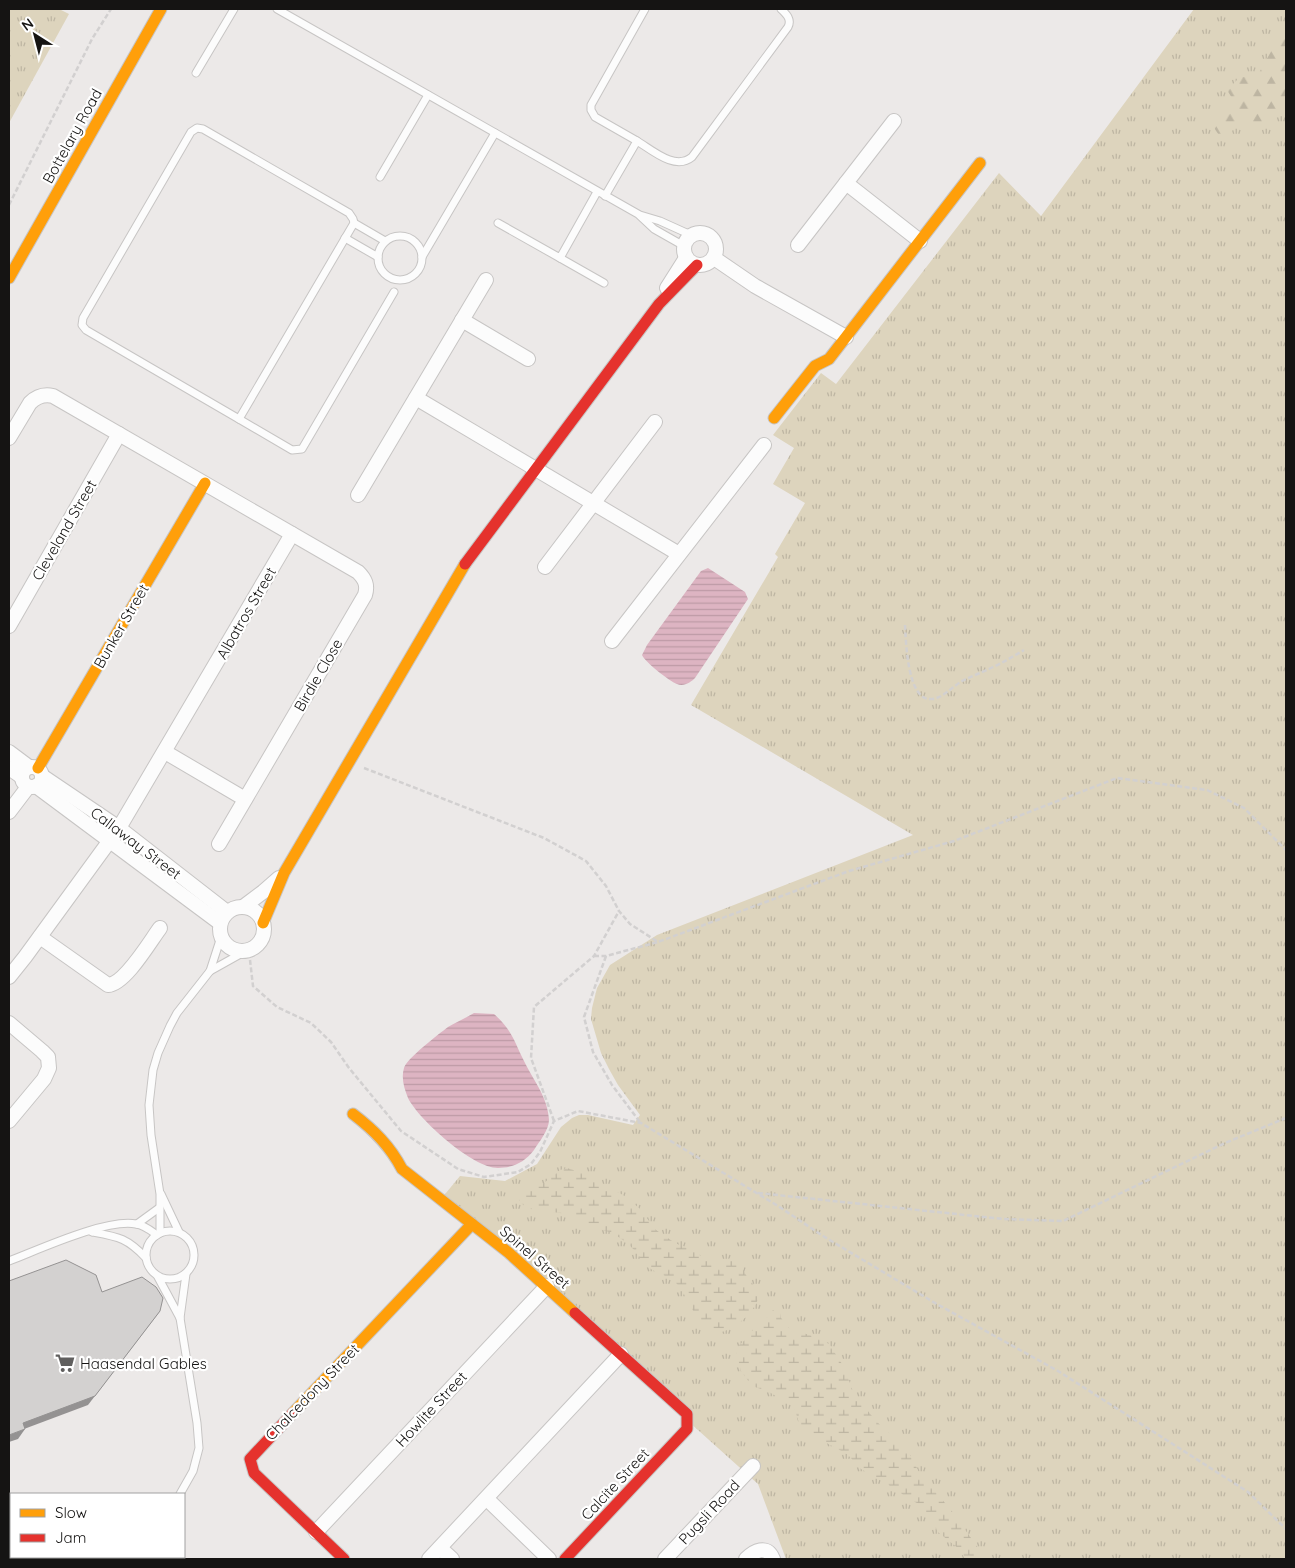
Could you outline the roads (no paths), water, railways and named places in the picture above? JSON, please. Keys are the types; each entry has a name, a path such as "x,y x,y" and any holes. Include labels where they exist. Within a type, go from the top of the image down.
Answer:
{"street":[{"name":"Bottelary Road","path":"9,278 161,9"},
{"path":"798,244 894,121"},
{"path":"774,418 815,366 830,359 980,163"},
{"path":"846,183 920,241"},
{"path":"284,873 263,892 242,907 232,909 224,917 221,937 223,942 232,950 247,951 262,940 264,923 284,873 457,576 659,304 689,251 704,233 709,235 716,246 714,258 709,263 689,251"},
{"path":"714,258 755,286 846,338"},
{"path":"358,495 486,280"},
{"path":"462,320 528,359"},
{"path":"9,438 34,398 47,394 53,396 292,534"},
{"path":"416,398 679,554"},
{"path":"545,567 655,422"},
{"name":"Cleveland Street","path":"9,626 119,434"},
{"path":"612,641 764,445"},
{"name":"Bunker Street","path":"9,812 32,777 205,484"},
{"name":"Albatros Street","path":"9,977 119,828 292,534"},
{"name":"Birdie Close","path":"219,844 365,595 367,588 366,582 358,572 292,534"},
{"name":"Callaway Street","path":"9,752 32,777 110,840 224,917"},
{"path":"165,752 246,799"},
{"name":"Callaway Street","path":"9,768 32,777 119,828 224,917"},
{"path":"242,907 253,910 264,923"},
{"path":"40,937 108,986 114,985 126,975 160,928"},
{"path":"9,1023 48,1057 50,1068 44,1079 9,1121"},
{"name":"Spinel Street","path":"353,1114 379,1134 394,1154 402,1169 509,1253 688,1414 687,1429"},
{"name":"Chalcedony Street","path":"344,1559 254,1473 250,1459 472,1224"},
{"name":"Howlite Street","path":"316,1532 547,1286"},
{"path":"429,1559 621,1354"},
{"name":"Calcite Street","path":"565,1559 687,1429"},
{"name":"Pugsli Road","path":"665,1559 752,1466"},
{"path":"487,1499 549,1559"},
{"path":"440,1548 452,1559"},
{"path":"746,1559 752,1553 763,1550 767,1551 773,1559"}],"lane":[{"path":"196,73 234,9"},
{"path":"277,9 605,196 638,214 660,220 689,251"},
{"path":"645,9 591,105 591,110 595,117 674,163 683,162 692,157 788,27 788,17 781,9"},
{"path":"380,177 428,95"},
{"path":"385,241 354,223 349,213 203,129 197,128 192,132 83,318 82,325 86,330 292,450 302,449 394,292"},
{"path":"422,257 418,245 403,236 390,238 385,241 378,251 380,268 389,277 400,280 416,273 435,233 495,133"},
{"path":"605,196 637,141"},
{"path":"560,258 598,192"},
{"path":"638,214 654,229 689,251"},
{"path":"239,419 354,223"},
{"path":"498,223 604,283"},
{"path":"414,241 424,240 435,233"},
{"path":"345,238 378,257"},
{"path":"158,1234 160,1194 150,1123 150,1088 153,1070 158,1053 177,1013 210,971 221,937"},
{"path":"210,971 247,951"},
{"path":"160,1194 179,1232 189,1240 194,1251 193,1264 186,1274 180,1318 199,1436 197,1461 189,1481 181,1493"},
{"path":"137,1224 159,1208"},
{"path":"9,1261 89,1231 117,1223 137,1224 158,1234"},
{"path":"89,1231 126,1240 146,1258 152,1272 158,1277 180,1318"},
{"path":"146,1258 148,1245 158,1234 170,1231 179,1232"},
{"path":"158,1277 172,1280 186,1274"}],"place":[{"name":"Haasendal Gables","path":"65,1363"}]}
